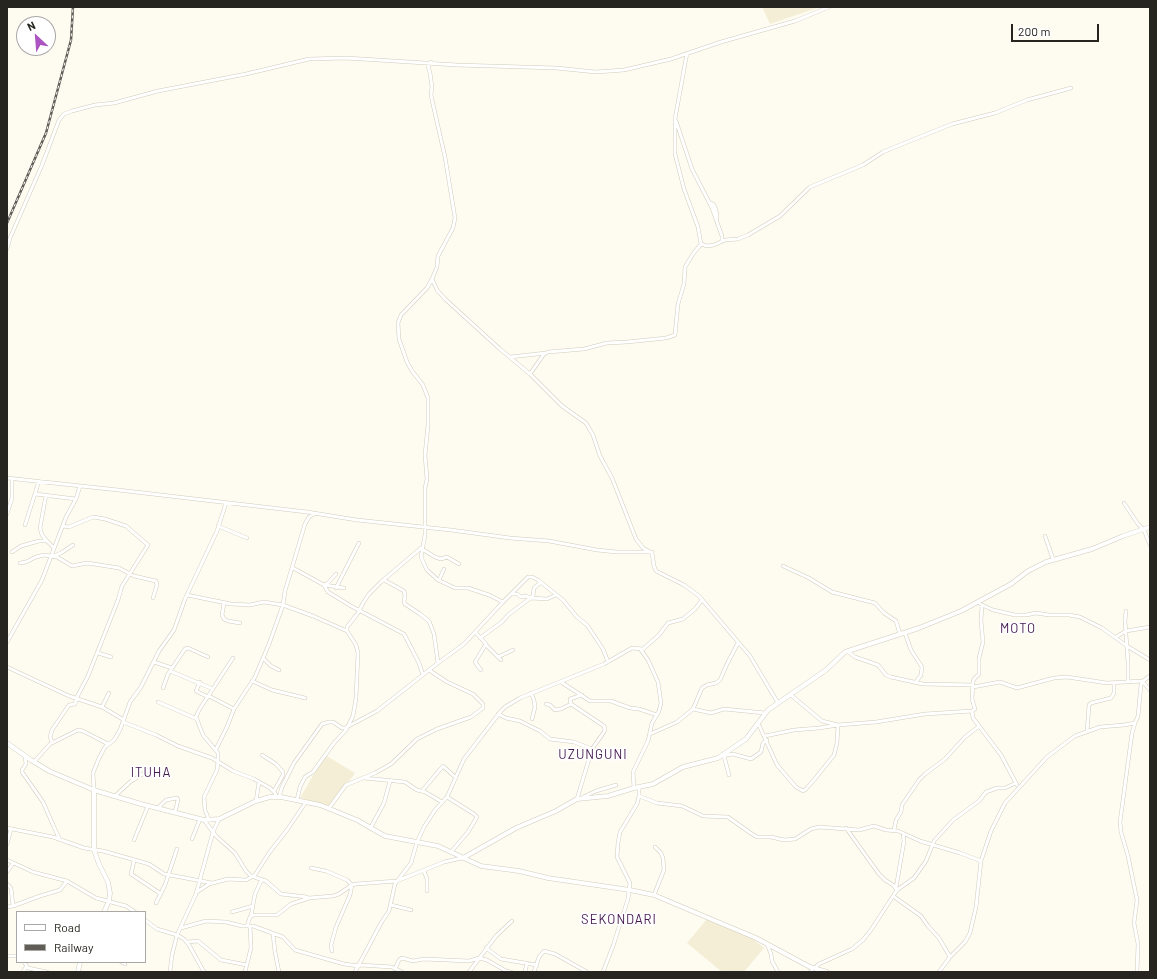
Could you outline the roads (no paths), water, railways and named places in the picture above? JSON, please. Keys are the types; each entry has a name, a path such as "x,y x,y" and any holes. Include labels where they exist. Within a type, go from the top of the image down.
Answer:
{"street":[{"path":"7,249 8,242 42,165 54,129 60,117 67,112 95,105 114,103 158,91 246,74 306,59 341,57 608,71 639,67 795,21 829,7"},
{"path":"510,357 561,350 584,349 607,343 622,343 666,338 675,335 678,304 684,284 685,267 701,244 698,227 684,189 676,158 674,132 687,53"},
{"path":"431,62 428,66 432,87 431,94 445,157 455,218 453,228 439,254 437,267 432,279 425,290 401,315 398,323 400,341 407,362 412,371 424,385 428,398 428,425 425,455 427,479 425,535 421,557 424,565 432,575 439,580 456,588 468,588 503,602"},
{"path":"701,244 704,246 711,246 722,241 738,239 760,228 786,211 810,188 863,165 895,147 952,124 995,113 1027,100 1072,88"},
{"path":"675,119 690,165 710,203 722,236 722,241"},
{"path":"432,279 437,290 445,299 530,374 562,406 589,426 600,456 612,478 636,539 642,548 652,552"},
{"path":"530,374 546,352"},
{"path":"7,478 510,538 549,541 616,552 652,552"},
{"path":"7,514 12,498 12,479"},
{"path":"26,525 39,482"},
{"path":"7,642 42,580 80,486"},
{"path":"36,494 76,499"},
{"path":"46,495 40,528 42,534 54,548"},
{"path":"104,911 109,901 110,893 108,882 94,850 93,780 95,766 108,744 116,737 124,721 130,702 139,691 161,648 174,630 187,595 196,578 218,526 226,503"},
{"path":"1124,503 1138,524 1144,530 1150,545"},
{"path":"216,749 230,721 234,709 252,681 269,644 283,605 285,591 305,524 309,517 314,514"},
{"path":"52,742 50,737 52,730 69,705 75,704 88,676 98,653 122,586 148,545 126,526 98,517 88,519 69,527 63,526"},
{"path":"218,526 247,538"},
{"path":"723,756 728,750 746,739 765,713 826,670 847,651 935,622 977,603 1011,584 1028,571 1053,559 1092,549 1150,527"},
{"path":"1046,536 1053,559"},
{"path":"12,552 18,547 26,544 39,540 47,541"},
{"path":"336,588 359,543"},
{"path":"52,556 61,553 73,545"},
{"path":"422,548 435,558 441,559 446,557 459,564"},
{"path":"347,631 365,599 384,580 422,548"},
{"path":"652,552 656,571 688,588 702,600 726,627 738,644 750,656 778,703"},
{"path":"20,563 43,555 52,556 72,566 87,563 122,569 129,573 157,582 154,598"},
{"path":"783,566 809,578 832,592 875,603 884,613 896,620 911,650 922,667 921,675 915,683"},
{"path":"292,568 324,585 344,588"},
{"path":"439,580 444,569"},
{"path":"324,585 336,574"},
{"path":"277,798 294,763 320,725 329,722 342,728 349,726 377,711 438,662 459,648 476,633 503,602 529,577 540,582 556,595 589,627 603,650 608,662"},
{"path":"384,580 404,590 405,604 429,621 434,634 438,662"},
{"path":"480,638 531,598 533,596 534,588 540,582"},
{"path":"324,585 328,592 404,634 420,663 423,675"},
{"path":"512,594 517,594 521,597 526,596 531,598 548,599 556,595"},
{"path":"187,595 224,603 248,605 267,602 283,605 347,631 356,645 358,653 356,698 353,716 349,726 334,743 313,772 305,777 300,787 297,800"},
{"path":"355,972 389,911 397,881 411,863 417,842 432,815 447,797 464,759 498,714 505,707 530,694 608,662 632,648 642,650 645,649 668,623 683,619 695,609 702,600"},
{"path":"224,603 222,615 224,619 240,623"},
{"path":"977,603 1000,612 1015,615 1036,613 1052,616 1075,615 1095,624 1150,660"},
{"path":"982,605 981,618 983,642 979,658 978,674 973,680 972,699 975,709 972,711 973,718 978,727 1001,755 1019,787"},
{"path":"1126,611 1128,682"},
{"path":"1116,637 1126,631 1150,628"},
{"path":"476,633 501,660"},
{"path":"650,734 677,722 693,709 702,688 720,680 738,644"},
{"path":"481,670 475,662 486,645"},
{"path":"163,688 171,669 187,648 208,656"},
{"path":"498,657 514,650"},
{"path":"603,972 630,890 630,884 617,858 620,832 637,804 639,796 633,772 650,734 652,723 657,715 661,703 658,682 642,650"},
{"path":"847,651 855,657 878,665 887,676 923,684 973,686 1000,682 1017,688 1054,678 1067,677 1114,684 1143,681 1150,676"},
{"path":"98,653 111,657"},
{"path":"209,820 205,809 205,795 214,778 218,762 218,753 203,735 196,719 197,714 233,658"},
{"path":"263,658 271,666 279,670"},
{"path":"154,662 213,689"},
{"path":"7,668 76,699 102,708 124,721 178,746 218,762 233,771 270,788 274,791 277,798"},
{"path":"329,808 346,785 378,772 391,764 417,739 437,729 471,717 483,708 483,704 473,694 447,682 429,670"},
{"path":"252,681 275,691 306,698"},
{"path":"1143,681 1150,690"},
{"path":"1137,972 1138,944 1134,923 1137,900 1128,856 1120,827 1121,809 1132,734 1138,716 1140,689 1143,681"},
{"path":"200,682 196,691 234,709"},
{"path":"561,682 592,701 611,701 657,715"},
{"path":"1087,732 1089,704 1111,698 1114,693 1114,684"},
{"path":"102,708 109,693"},
{"path":"530,694 534,700 535,707 532,719"},
{"path":"570,704 570,699 582,695"},
{"path":"790,695 822,721 838,725"},
{"path":"158,702 196,719"},
{"path":"546,704 550,705 555,710 561,709 570,704"},
{"path":"570,704 604,727 604,732 592,749 579,799"},
{"path":"693,709 711,713 724,709 765,713"},
{"path":"765,736 794,730 876,722 925,714 972,711"},
{"path":"498,714 506,718 523,722 540,731 550,739 574,742 592,749"},
{"path":"758,723 777,765 796,787 803,790 806,789 814,780 834,755 837,743 838,725"},
{"path":"939,972 950,957 965,942 970,933 976,907 981,861 998,815 1005,803 1052,752 1075,736 1100,727 1129,725 1135,723"},
{"path":"894,830 902,805 918,780 945,759 978,727"},
{"path":"34,762 52,742 80,730 108,744"},
{"path":"579,799 608,796 656,783 683,767 711,761 723,756 733,754 751,759 761,752 763,743 767,740"},
{"path":"7,743 25,757 49,771 94,790 148,806 202,819 219,819 256,801 277,798 297,800 329,808 389,837 430,843 487,867 630,890 654,896 767,944 812,970 827,972"},
{"path":"262,755 276,764 283,772 274,791"},
{"path":"723,756 729,775"},
{"path":"25,757 26,764 22,772 43,802 60,840"},
{"path":"422,791 443,766 456,778"},
{"path":"115,796 130,782 149,770"},
{"path":"362,778 405,782 442,802"},
{"path":"371,828 384,803 390,781"},
{"path":"256,801 259,782"},
{"path":"896,889 914,878 926,861 931,844 953,820 979,801 986,792 997,788 1005,788 1016,783"},
{"path":"202,819 235,853 246,871 252,877 268,882 281,894 309,898 333,896 339,894 352,885 397,881 444,862 463,858 516,828 556,811 601,789 616,785"},
{"path":"639,796 657,803 682,806 703,816 728,817 757,837 771,837 791,840 815,827 824,826 859,830 874,826 886,830 894,830 981,861"},
{"path":"447,797 474,814 477,818 468,832 451,852"},
{"path":"158,808 166,800 177,798 178,800 175,812"},
{"path":"196,894 204,887 212,883 231,879 246,880 252,877 260,868 306,802"},
{"path":"134,840 148,806"},
{"path":"192,839 202,819"},
{"path":"170,972 177,935 196,894 213,832 219,819"},
{"path":"7,828 38,834 84,848 103,851 149,864 161,872 169,875 212,883"},
{"path":"846,828 879,874 896,889"},
{"path":"7,844 11,829"},
{"path":"812,970 823,961 852,949 863,940 875,924 896,889 904,841 903,833"},
{"path":"654,896 664,870 663,858 661,853 655,847"},
{"path":"156,903 169,875 177,850"},
{"path":"7,860 33,872 67,882 96,898 126,906 134,911"},
{"path":"134,861 132,874 161,894"},
{"path":"7,872 13,863"},
{"path":"245,972 251,948 249,926 255,894 260,879 260,868"},
{"path":"311,868 329,872 347,880 352,885"},
{"path":"424,871 427,879 427,891"},
{"path":"7,907 60,890 67,882"},
{"path":"7,884 11,888 13,906"},
{"path":"332,951 331,945 336,927 350,895 352,885"},
{"path":"893,896 921,916 939,938 950,957"},
{"path":"251,916 260,914 277,915 291,904 309,898"},
{"path":"391,905 411,910"},
{"path":"232,912 253,906"},
{"path":"146,921 157,929 177,935 187,942 204,972"},
{"path":"181,928 206,921 226,922 249,926 284,938 293,948 300,951 359,966 395,969 402,972"},
{"path":"469,972 496,936 512,921"},
{"path":"273,934 279,972"},
{"path":"187,942 198,941 220,960 247,965"},
{"path":"767,944 772,961 778,972"},
{"path":"486,948 501,959 537,965"},
{"path":"534,972 544,951 587,972"},
{"path":"395,969 399,960 402,958 413,961 469,961 479,958 487,960 506,971 511,972"},
{"path":"24,963 26,967"},
{"path":"525,972 527,964"},
{"path":"23,972 26,967"},
{"path":"26,967 47,972"}],"railway":[{"path":"7,223 46,133 71,40 73,7"}],"district":[{"name":"MOTO","path":"1018,629"},
{"name":"UZUNGUNI","path":"593,755"},
{"name":"ITUHA","path":"151,773"},
{"name":"SEKONDARI","path":"619,920"}]}
